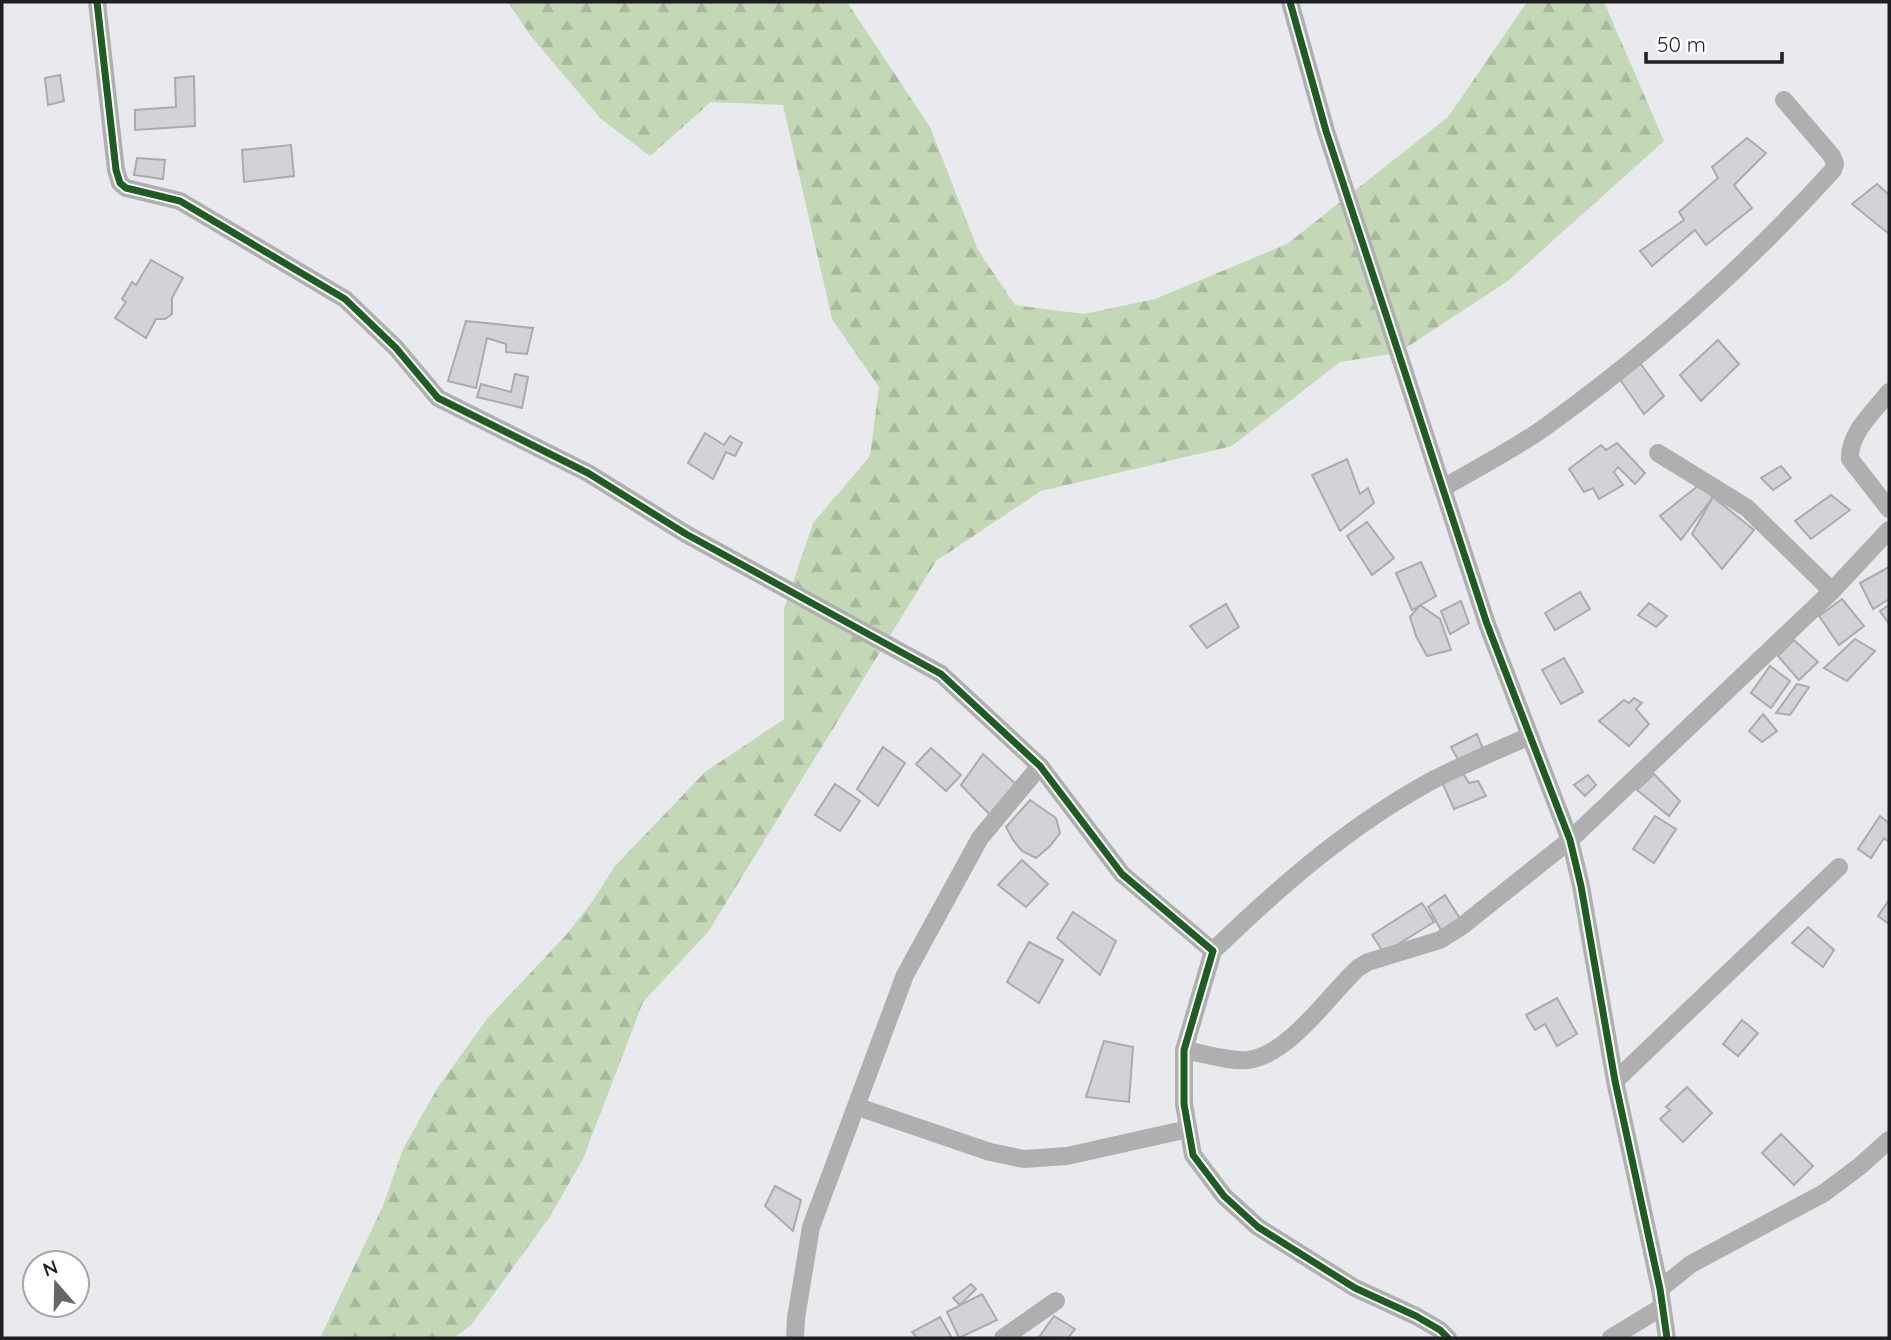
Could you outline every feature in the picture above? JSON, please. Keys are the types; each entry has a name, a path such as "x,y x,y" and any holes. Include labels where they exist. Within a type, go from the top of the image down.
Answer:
{"street":[{"path":"97,2 116,170 120,183 126,188 180,201 345,299 396,348 438,398 588,473 686,534 941,674 1040,766 1122,874 1213,951"},
{"path":"1290,2 1326,131 1487,624 1570,840 1667,1338"},
{"path":"1443,488 1546,427 1631,360 1690,311 1803,204 1833,170 1835,164 1832,156 1784,100"},
{"path":"1889,392 1854,435 1849,448 1850,459 1889,509"},
{"path":"1658,453 1747,508 1832,591"},
{"path":"1184,1050 1245,1061 1259,1058 1277,1049 1299,1029 1358,968 1368,962 1440,940 1462,926 1570,840 1832,591 1889,530"},
{"path":"1448,1338 1416,1316 1355,1288 1258,1227 1224,1196 1193,1155 1184,1104 1184,1050 1213,951 1281,886 1350,832 1433,780 1530,736"},
{"path":"795,1338 811,1227 905,975 980,838 1040,766"},
{"path":"1615,1082 1839,867"},
{"path":"858,1107 990,1152 1024,1159 1067,1156 1188,1129"},
{"path":"1611,1338 1661,1298 1690,1264 1824,1193 1889,1140"},
{"path":"1003,1338 1056,1301"}],"green space":[{"path":"508,2 847,2 930,127 978,250 1015,305 1084,314 1155,299 1287,244 1448,117 1527,2 1604,2 1664,141 1508,281 1398,353 1340,362 1232,446 1041,491 936,561 708,932 643,1002 583,1159 549,1218 472,1324 454,1338 320,1338 383,1206 403,1149 438,1087 487,1019 566,935 615,866 705,772 784,719 784,609 813,523 870,456 879,387 832,319 783,105 711,102 650,156 600,118 530,35"}],"building":[{"path":"60,75 64,101 48,105 45,78"},
{"path":"194,76 195,126 135,130 135,110 176,107 175,78"},
{"path":"1747,138 1766,153 1734,185 1752,208 1706,245 1695,230 1652,266 1640,251 1684,220 1679,212 1718,178 1712,167"},
{"path":"291,145 294,176 244,182 242,150"},
{"path":"137,158 165,160 163,179 134,175"},
{"path":"1877,184 1889,195 1889,234 1852,204"},
{"path":"151,260 183,278 172,298 172,314 165,319 156,319 146,338 115,318 126,302 122,299 132,282 136,285"},
{"path":"466,321 533,328 527,354 506,352 506,344 487,338 476,388 448,381"},
{"path":"1718,340 1739,364 1701,401 1680,375"},
{"path":"1640,363 1664,396 1644,414 1619,378"},
{"path":"515,374 528,377 522,408 477,397 481,384 511,392"},
{"path":"705,433 724,445 730,436 742,443 735,456 726,452 713,479 688,463"},
{"path":"1617,443 1645,473 1635,484 1618,467 1614,472 1623,485 1599,499 1593,488 1584,492 1569,469 1601,445 1606,450"},
{"path":"1347,459 1360,494 1368,488 1374,503 1340,531 1312,475"},
{"path":"1781,466 1791,478 1773,490 1761,478"},
{"path":"1699,485 1713,497 1681,540 1660,516"},
{"path":"1831,495 1850,510 1811,539 1795,521"},
{"path":"1713,497 1754,530 1722,569 1692,534"},
{"path":"1367,522 1394,558 1372,575 1347,536"},
{"path":"1421,562 1436,596 1412,610 1396,573"},
{"path":"1889,567 1889,599 1873,609 1860,583"},
{"path":"1580,592 1590,609 1555,630 1545,613"},
{"path":"1842,599 1864,626 1839,645 1819,616"},
{"path":"1461,601 1469,623 1450,634 1441,611"},
{"path":"1649,603 1667,616 1656,627 1638,615"},
{"path":"1226,604 1239,627 1207,648 1190,626"},
{"path":"1420,605 1440,619 1451,650 1427,656 1410,617"},
{"path":"1889,605 1889,624 1880,611"},
{"path":"1855,639 1875,651 1847,681 1824,668"},
{"path":"1794,640 1818,662 1799,680 1778,656"},
{"path":"1564,658 1583,692 1561,704 1542,670"},
{"path":"1770,666 1790,681 1771,708 1751,693"},
{"path":"1797,684 1809,687 1790,715 1776,713"},
{"path":"1634,698 1642,703 1636,709 1649,724 1629,746 1599,721 1624,700 1629,703"},
{"path":"1763,714 1777,731 1762,742 1749,731"},
{"path":"1477,734 1485,754 1461,765 1451,747"},
{"path":"883,747 905,763 878,806 857,789"},
{"path":"931,748 961,775 946,791 916,764"},
{"path":"983,754 1018,786 992,817 961,785"},
{"path":"1461,770 1469,783 1478,781 1486,796 1454,809 1441,780"},
{"path":"1654,774 1680,801 1669,816 1637,790"},
{"path":"1588,775 1596,785 1585,796 1574,785"},
{"path":"835,784 860,801 840,831 815,815"},
{"path":"1030,800 1056,818 1060,833 1036,858 1022,851 1006,827"},
{"path":"1655,816 1676,829 1654,863 1633,849"},
{"path":"1880,816 1889,823 1889,842 1884,838 1871,858 1858,849"},
{"path":"1022,860 1048,884 1026,907 998,885"},
{"path":"1445,895 1461,920 1442,932 1428,907"},
{"path":"1889,900 1889,924 1878,916"},
{"path":"1422,903 1434,922 1384,953 1372,935"},
{"path":"1073,912 1116,941 1100,975 1057,938"},
{"path":"1808,927 1834,950 1823,967 1792,943"},
{"path":"1029,942 1063,960 1039,1003 1007,982"},
{"path":"1557,998 1577,1034 1557,1046 1545,1024 1535,1030 1526,1015"},
{"path":"1742,1020 1758,1033 1738,1056 1723,1044"},
{"path":"1104,1041 1133,1047 1129,1102 1086,1097"},
{"path":"1687,1087 1712,1113 1683,1142 1660,1119 1670,1110 1666,1107"},
{"path":"1781,1134 1813,1166 1794,1185 1762,1153"},
{"path":"775,1186 801,1200 793,1231 765,1206"},
{"path":"971,1284 976,1289 960,1305 953,1298"},
{"path":"982,1294 997,1320 959,1338 947,1312"},
{"path":"1054,1316 1075,1329 1068,1338 1039,1337"},
{"path":"940,1317 952,1338 917,1338 912,1332"}],"cycle path":[{"path":"97,2 116,170 120,183 126,188 180,201 345,299 396,348 438,398 588,473 686,534 941,674 1040,766 1122,874 1213,951 1184,1050 1184,1104 1193,1155 1224,1196 1258,1227 1355,1288 1416,1316 1448,1338"},
{"path":"1290,2 1326,131 1487,624 1570,840 1581,886 1615,1081 1660,1289 1667,1338"}]}
